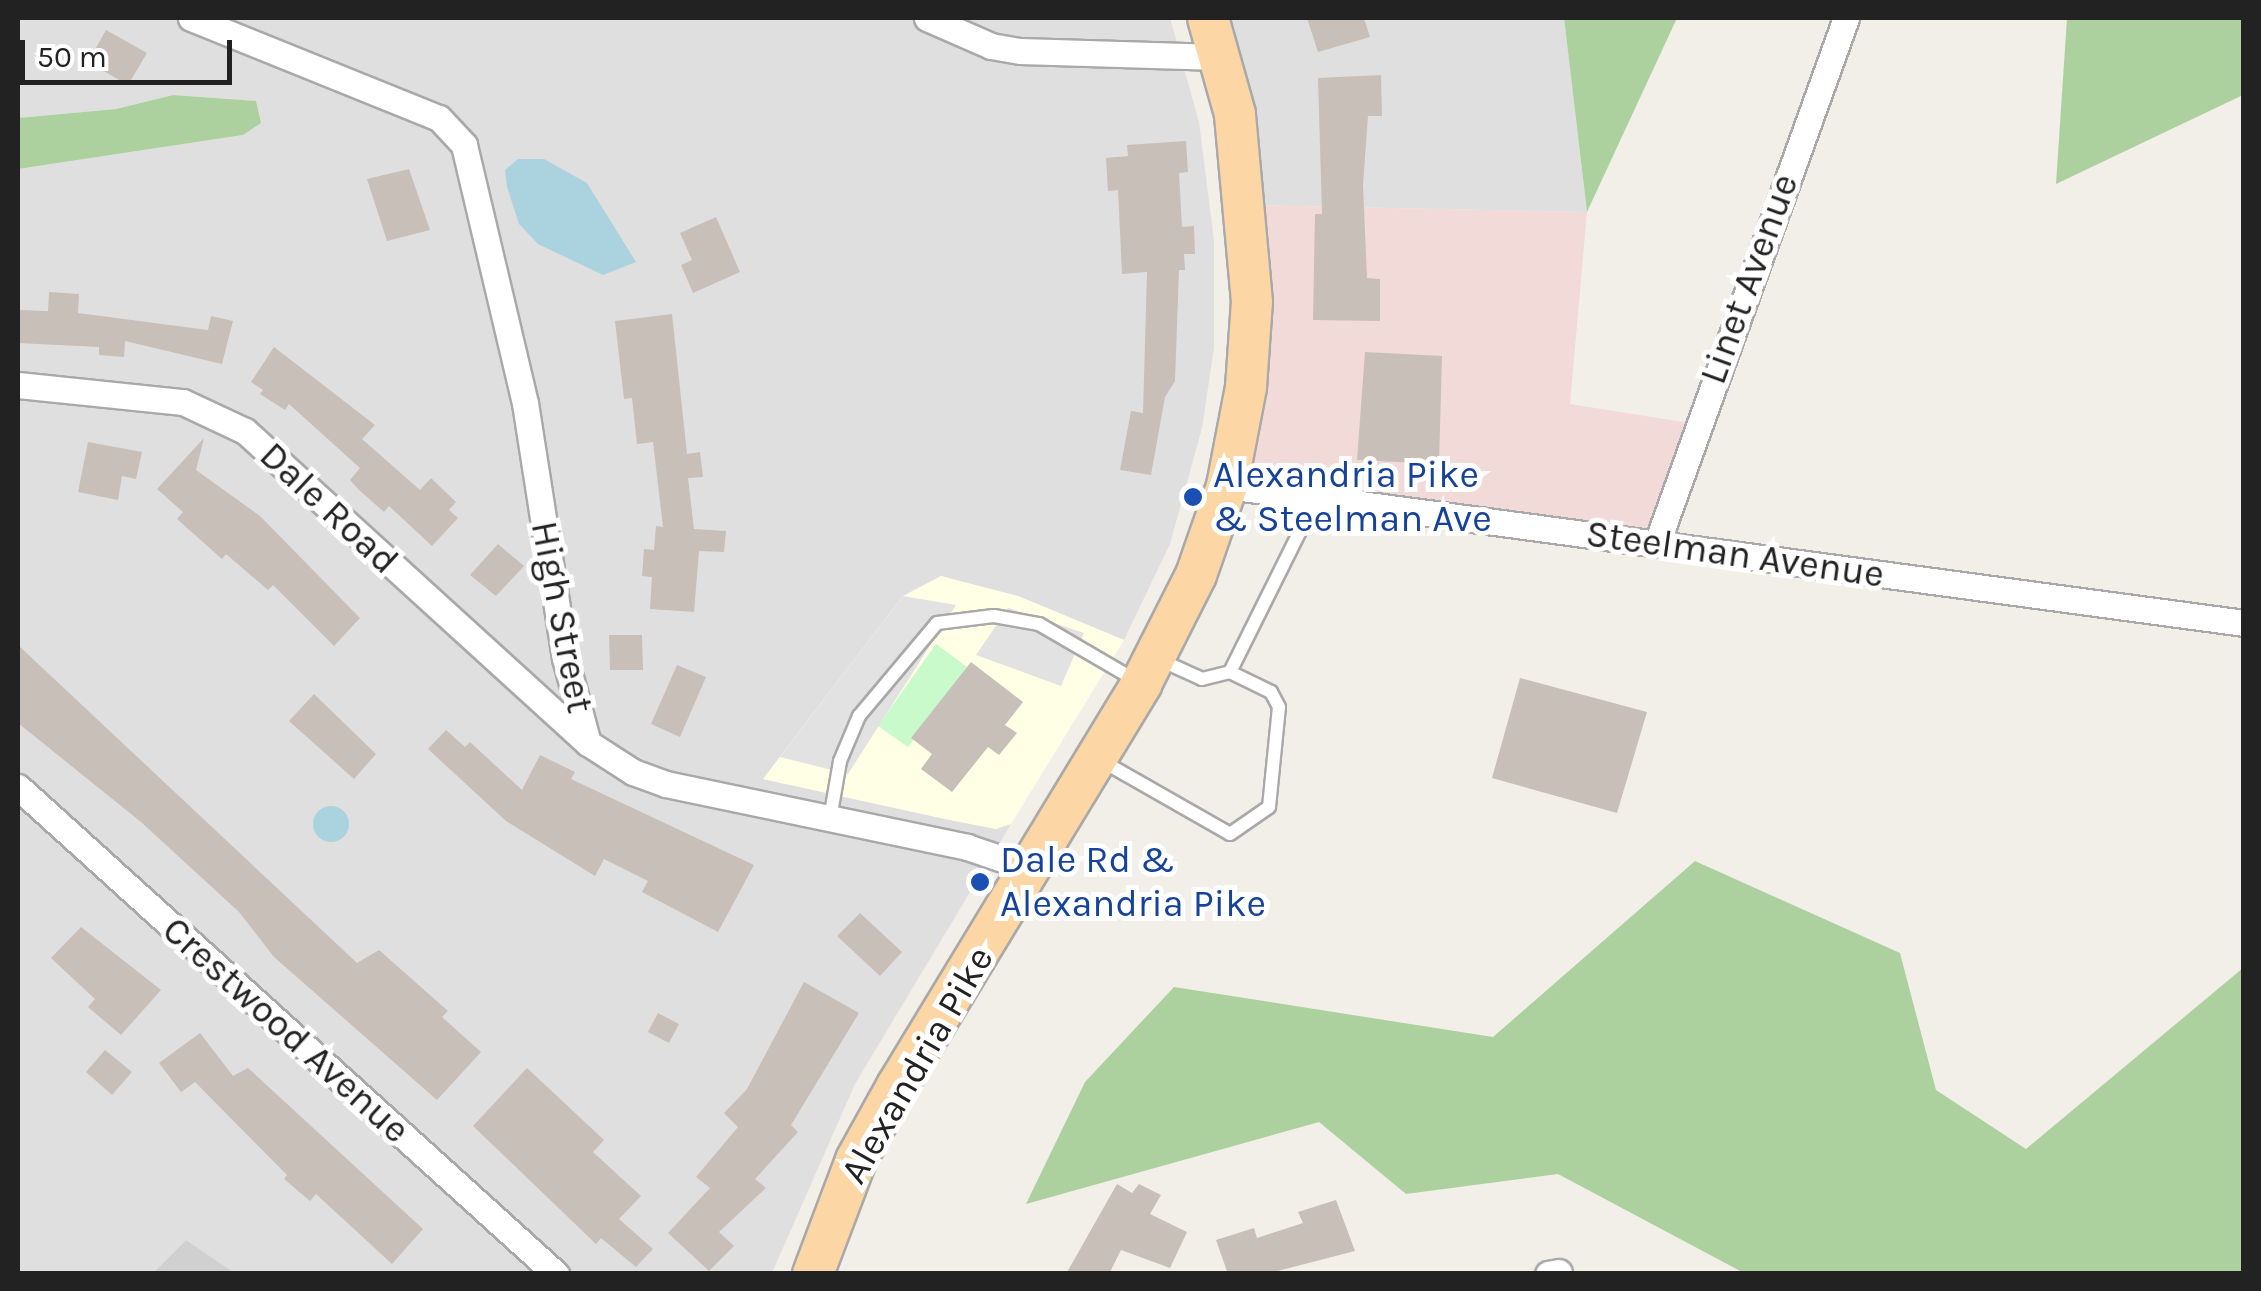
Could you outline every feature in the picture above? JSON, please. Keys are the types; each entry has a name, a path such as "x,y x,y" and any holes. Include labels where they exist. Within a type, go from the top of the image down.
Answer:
{"main road":[{"name":"Alexandria Pike","path":"813,1274 856,1160 1148,671 1196,576 1227,486 1246,386 1252,302 1237,132 1208,18"}],"street":[{"name":"High Street","path":"191,18 439,118 464,145 524,404 565,658 588,743 632,772 666,784 966,847 1032,868"},
{"path":"927,18 1020,51 1219,57"},
{"name":"Linet Avenue","path":"1657,543 1846,18"},
{"name":"Dale Road","path":"18,385 183,402 245,431 588,743"},
{"name":"Steelman Avenue","path":"1227,486 2244,623"},
{"name":"Crestwood Avenue","path":"18,787 556,1274"}],"lane":[{"path":"1230,672 1318,498"},
{"path":"830,820 840,761 859,716 937,623 994,616 1039,624 1148,671 1202,679 1230,672 1270,692 1278,708 1268,806 1230,834 1096,757"}],"shaded area":[{"path":"18,18 1170,18 1199,122 1214,241 1214,348 1202,428 1170,544 1124,640 1018,596 903,596 763,779 996,829 1011,824 855,1084 772,1273 235,1273 186,1240 153,1273 18,1273 18,169 243,135 255,101 173,95 116,109 18,118"},
{"path":"1208,18 1564,18 1587,212 1247,205"},
{"path":"1247,205 1587,212 1570,404 1696,424 1657,543 1227,486"},
{"path":"941,576 1018,596 1124,640 1011,824 996,829 763,779 903,596"},
{"path":"903,596 956,605 848,774 780,757"},
{"path":"1008,608 1084,633 1061,686 976,655"},
{"path":"186,1240 235,1273 153,1273"}],"green space":[{"path":"1564,18 1677,18 1587,212"},
{"path":"2067,18 2243,18 2243,95 2056,184"},
{"path":"173,95 256,101 261,123 243,135 18,169 18,118 116,109"},
{"path":"936,644 967,667 908,747 878,726"},
{"path":"1695,861 1900,953 1936,1090 2026,1149 2243,968 2243,1273 1744,1273 1558,1174 1406,1194 1319,1122 1026,1204 1085,1082 1174,987 1493,1037"}],"water":[{"path":"518,159 544,159 587,183 636,262 603,275 538,244 519,224 507,187 505,170"},
{"path":"331,806 344,811 349,824 344,837 331,842 318,837 313,824 318,811"}],"building":[{"path":"1307,18 1364,18 1370,37 1318,52"},
{"path":"106,30 147,53 128,85 88,62"},
{"path":"1381,75 1382,116 1368,116 1363,185 1367,278 1380,279 1380,321 1313,320 1315,214 1322,214 1318,78"},
{"path":"1186,141 1188,172 1179,173 1182,227 1194,226 1195,254 1184,254 1185,270 1179,270 1175,381 1165,397 1151,475 1120,470 1131,411 1143,413 1147,272 1122,274 1118,190 1108,191 1106,158 1128,156 1127,145"},
{"path":"409,169 430,230 387,241 367,179"},
{"path":"716,217 740,272 693,293 681,265 692,260 680,233"},
{"path":"49,292 79,294 78,313 208,330 211,316 233,321 222,364 125,341 124,357 99,355 99,347 18,343 19,310 48,311"},
{"path":"672,314 687,454 700,452 703,477 688,478 694,529 726,531 724,552 699,551 694,612 650,609 652,577 642,576 644,549 654,550 656,526 663,527 653,442 637,444 632,398 624,399 615,321"},
{"path":"274,347 375,425 362,439 420,490 431,478 456,502 449,510 458,518 432,546 389,506 384,512 358,489 350,480 360,468 289,404 285,410 260,394 263,390 251,382"},
{"path":"1365,352 1442,356 1439,464 1357,460"},
{"path":"204,438 196,470 260,516 360,618 334,646 273,585 268,590 226,554 222,559 177,519 183,512 157,489"},
{"path":"88,442 142,452 136,479 122,476 118,500 78,492"},
{"path":"498,544 524,566 496,596 470,575"},
{"path":"609,635 642,635 643,670 610,670"},
{"path":"18,645 357,963 379,950 448,1011 442,1017 481,1052 437,1100 274,957 239,912 141,822 18,723"},
{"path":"971,662 1023,702 1005,725 1017,733 999,755 988,747 952,792 921,769 932,754 911,738"},
{"path":"677,665 706,677 680,737 651,724"},
{"path":"1520,678 1647,712 1617,813 1492,778"},
{"path":"314,694 376,754 354,779 289,721"},
{"path":"446,730 465,747 470,742 522,790 540,755 575,772 571,779 754,865 718,932 642,892 648,881 604,859 595,876 506,821 428,749"},
{"path":"860,913 902,952 880,976 837,936"},
{"path":"81,927 161,990 121,1035 88,1007 95,999 51,958"},
{"path":"804,982 859,1013 791,1125 798,1132 755,1179 766,1188 719,1232 734,1246 709,1271 668,1233 710,1188 696,1177 738,1127 724,1113 747,1089"},
{"path":"658,1013 679,1024 669,1043 648,1032"},
{"path":"200,1033 233,1076 248,1068 423,1229 392,1264 316,1194 310,1201 284,1179 287,1175 195,1082 181,1092 159,1063"},
{"path":"105,1050 132,1072 112,1095 86,1072"},
{"path":"527,1068 604,1140 593,1152 641,1196 619,1219 653,1249 636,1267 601,1238 596,1244 473,1126"},
{"path":"1117,1184 1132,1193 1139,1184 1161,1195 1150,1214 1187,1232 1170,1268 1121,1250 1109,1274 1066,1274"},
{"path":"1336,1200 1355,1251 1266,1274 1228,1274 1216,1240 1254,1228 1257,1238 1303,1223 1298,1212"}],"place":[{"name":"Alexandria Pike & Steelman Ave","path":"1193,497"},
{"name":"Dale Rd & Alexandria Pike","path":"980,882"}]}
